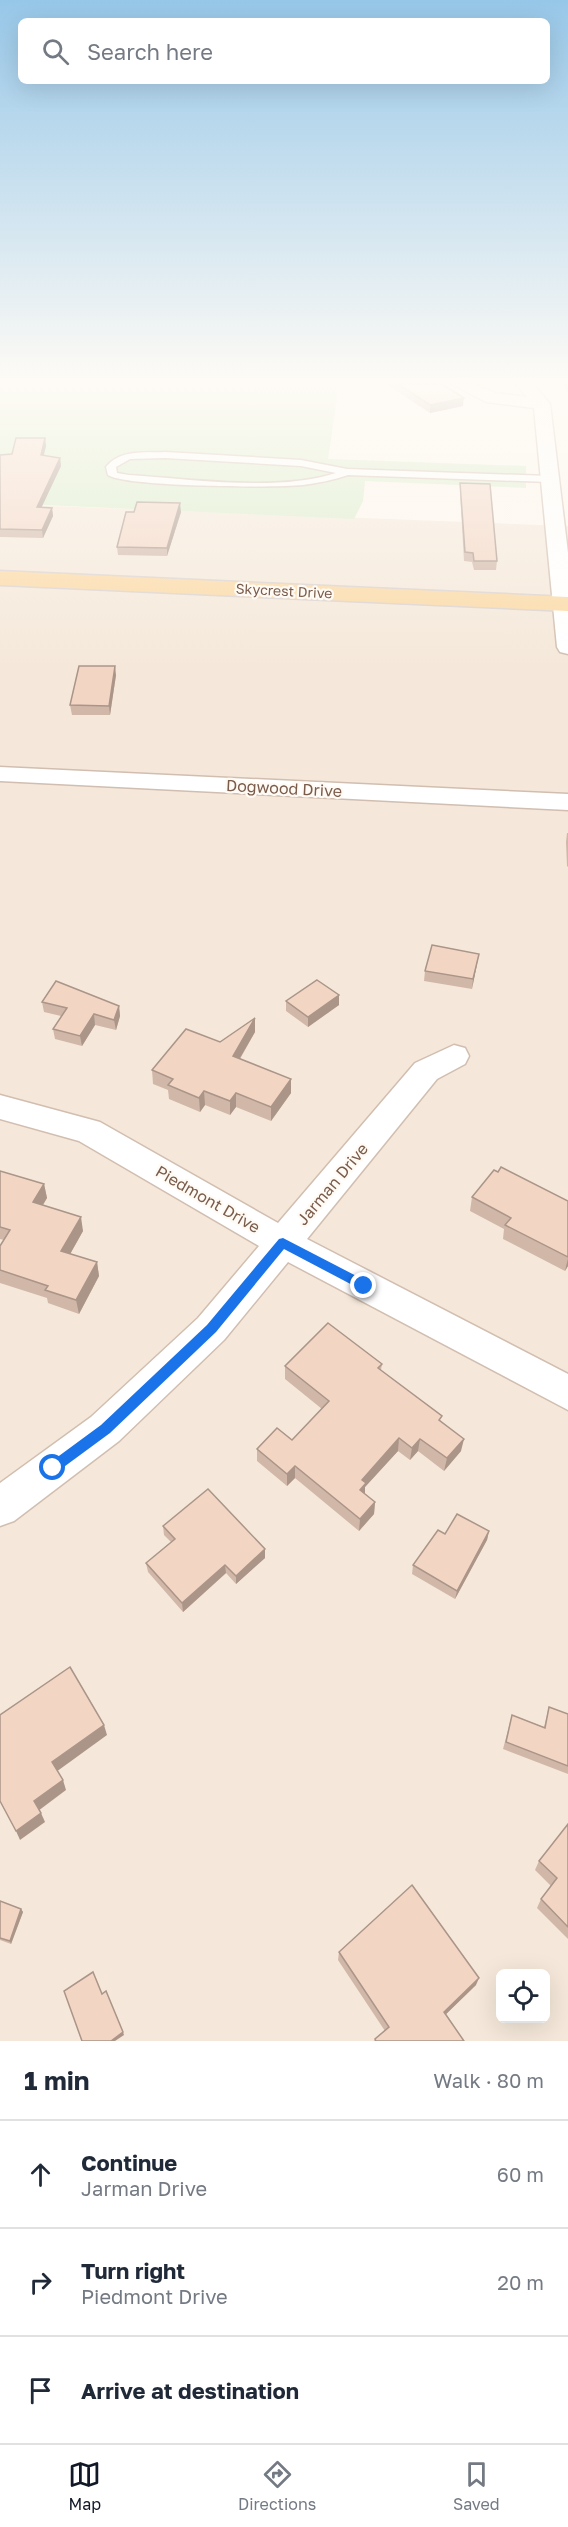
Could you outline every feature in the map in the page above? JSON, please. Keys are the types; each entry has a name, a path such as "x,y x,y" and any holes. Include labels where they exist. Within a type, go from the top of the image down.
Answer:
{"main road":[{"name":"Skycrest Drive","path":"0,578 566,603"}],"street":[{"path":"549,479 566,603 568,646"},
{"name":"Dogwood Drive","path":"0,774 568,802"},
{"name":"Jarman Drive","path":"0,1507 105,1429 212,1329 426,1071 454,1056"},
{"name":"Piedmont Drive","path":"0,1107 89,1131 283,1243 568,1393"}],"lane":[{"path":"158,479 245,483 294,483 322,479"}],"shaded area":[{"path":"0,504 568,526 568,2041 0,2041"}],"green space":[{"path":"0,479 526,479 526,488 365,481 363,501 354,519 0,503"}],"building":[{"path":"0,479 50,479 37,507 52,508 42,530 0,529"},
{"path":"460,483 490,484 497,561 474,561 473,553 465,552"},
{"path":"137,502 180,503 167,548 117,547 126,512 134,512"},
{"path":"79,666 115,666 109,706 70,705"},
{"path":"432,945 479,954 473,979 425,971"},
{"path":"317,980 339,995 308,1017 286,1001"},
{"path":"56,981 119,1006 114,1020 94,1014 80,1036 53,1029 67,1008 42,1002"},
{"path":"255,1018 233,1056 291,1079 271,1107 236,1093 230,1101 204,1091 199,1098 168,1085 173,1079 152,1070 186,1029 220,1042"},
{"path":"501,1167 568,1201 568,1257 505,1225 511,1218 472,1197 494,1170 498,1172"},
{"path":"0,1171 44,1184 33,1202 81,1217 61,1251 97,1262 76,1300 45,1290 48,1286 0,1270 0,1246 10,1230 0,1227"},
{"path":"328,1323 382,1364 378,1368 442,1416 439,1420 464,1439 447,1458 420,1439 412,1448 399,1438 362,1480 366,1483 360,1490 375,1502 360,1519 295,1466 287,1474 257,1449 277,1428 292,1440 329,1401 285,1366"},
{"path":"208,1489 265,1549 236,1576 225,1565 182,1603 146,1563 175,1539 163,1526"},
{"path":"457,1514 489,1531 457,1591 413,1565 438,1530 445,1534"},
{"path":"70,1667 104,1725 52,1762 63,1780 34,1801 41,1813 16,1831 0,1801 0,1715"},
{"path":"549,1707 568,1714 568,1766 506,1742 512,1715 545,1728"},
{"path":"568,1824 568,1927 541,1899 557,1878 539,1861"},
{"path":"412,1885 479,1978 444,2012 464,2041 376,2041 375,2039 389,2027 339,1952"},
{"path":"0,1901 21,1909 10,1941 0,1938"},
{"path":"93,1972 102,1994 106,1991 123,2032 111,2041 82,2041 64,1991"}],"route":[{"path":"53,1468 105,1429 212,1329 283,1243 364,1286"}]}
